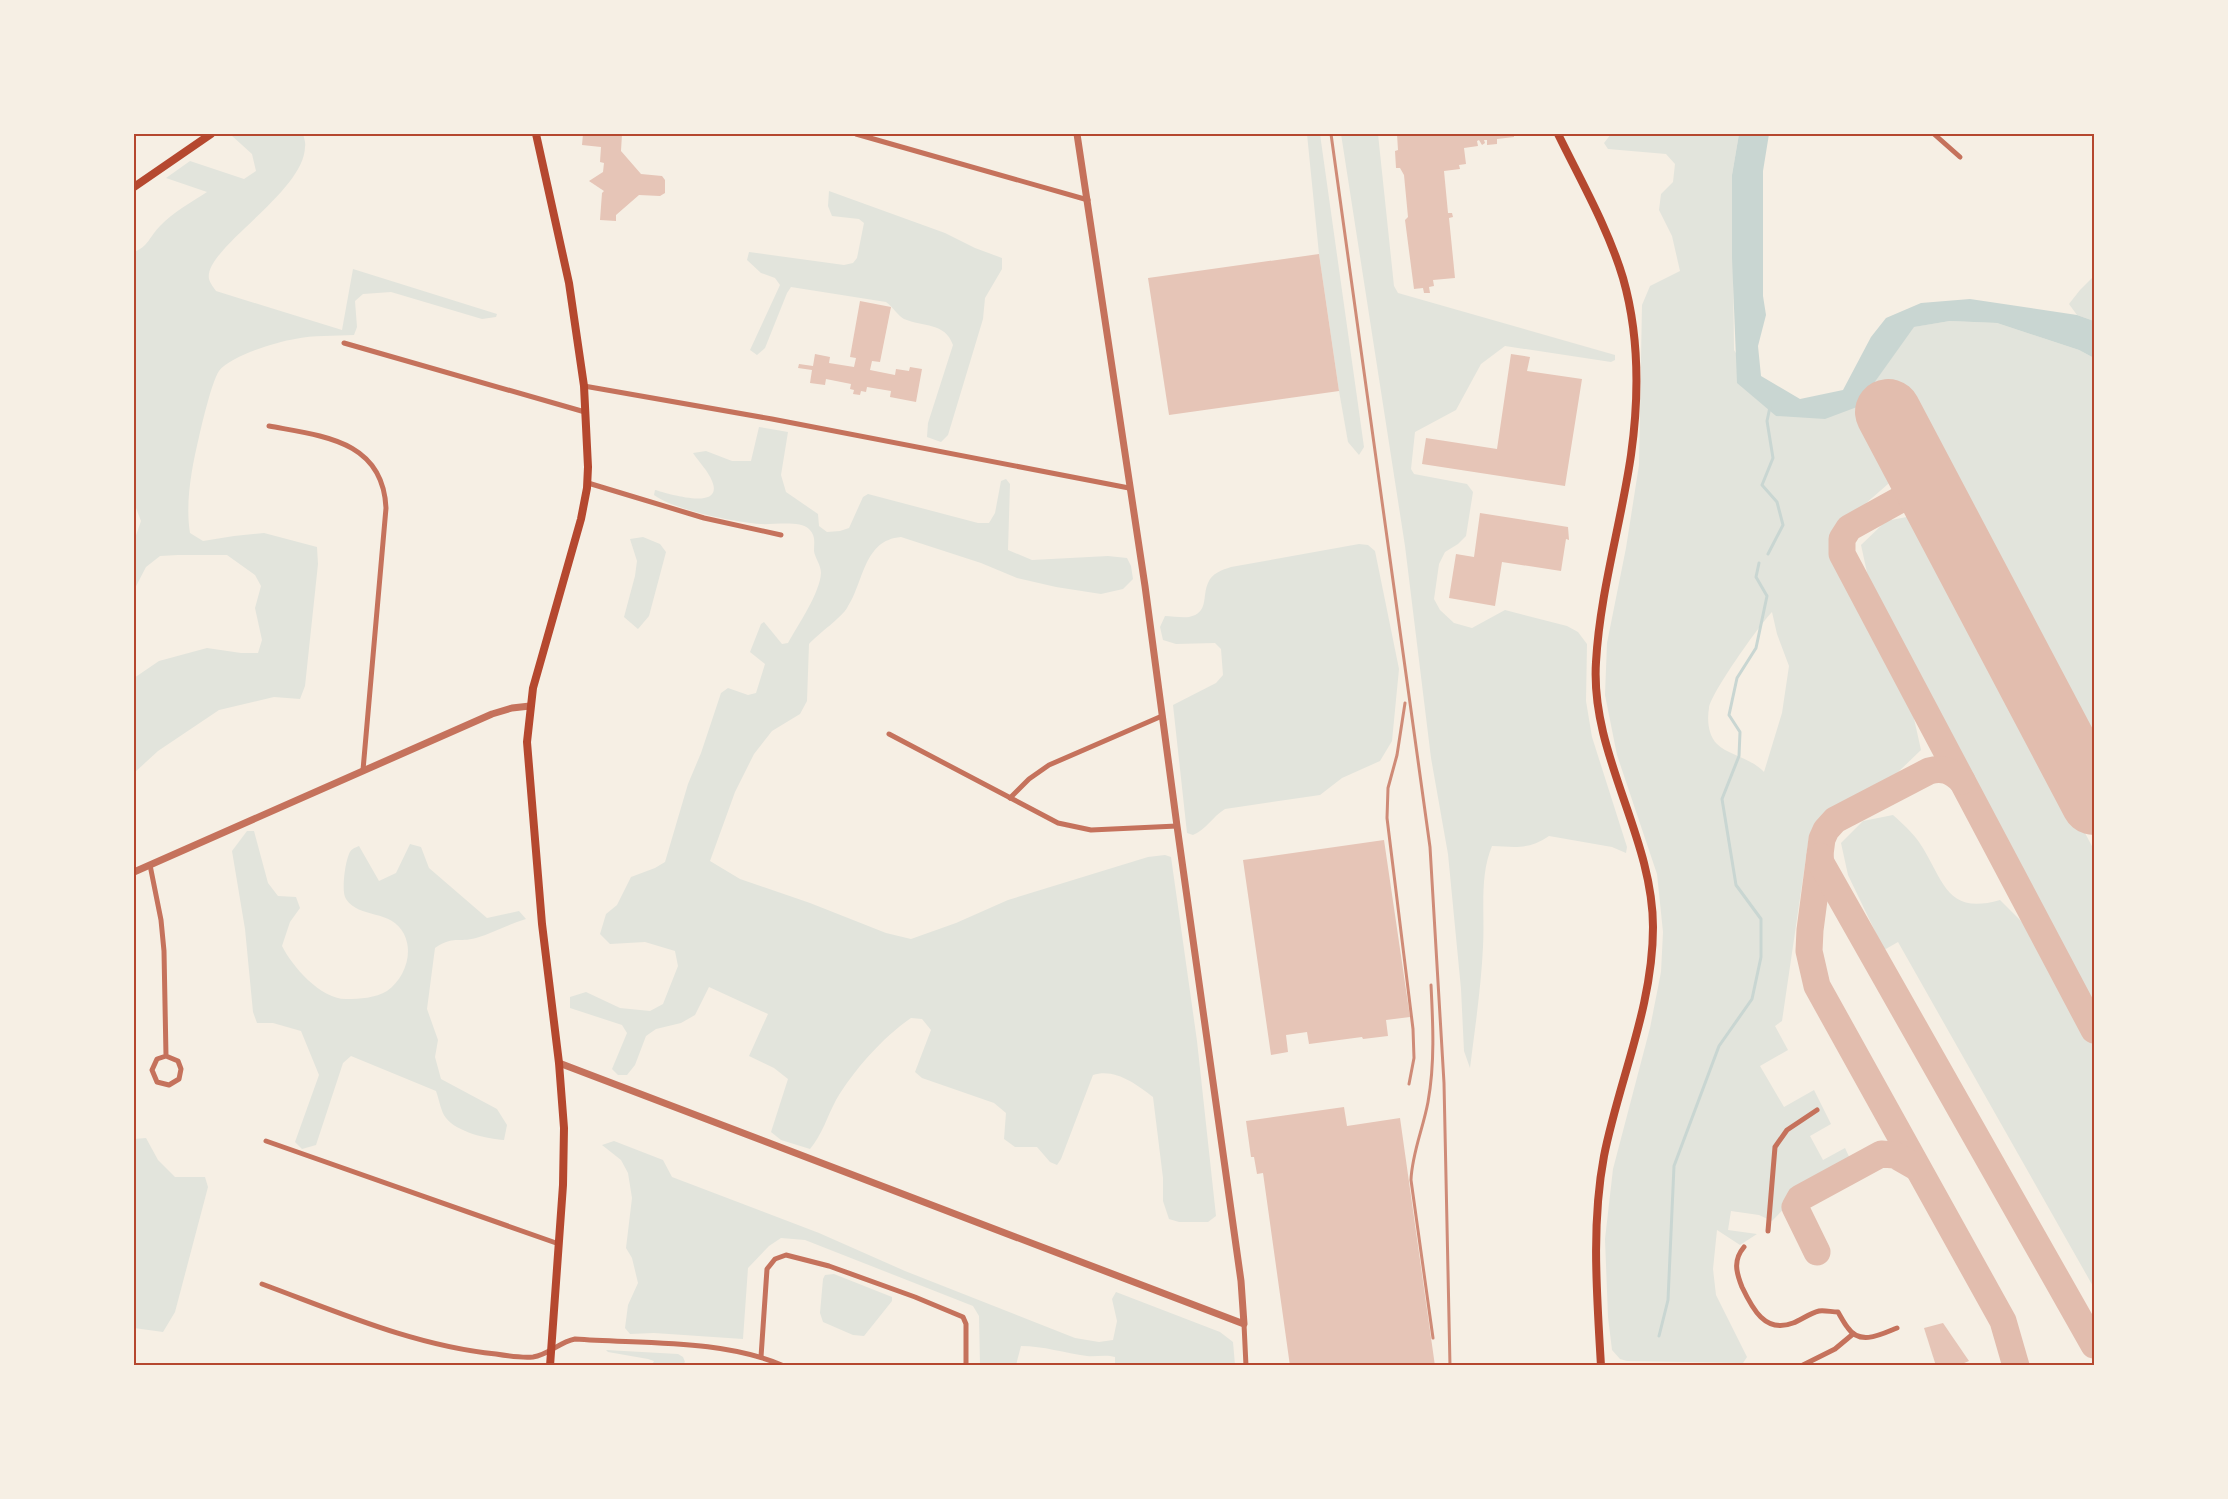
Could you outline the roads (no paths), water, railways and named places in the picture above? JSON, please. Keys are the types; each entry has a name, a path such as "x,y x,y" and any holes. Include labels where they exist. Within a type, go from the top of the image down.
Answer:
{"main road":[{"path":"134,188 211,134"},
{"path":"537,134 569,283 584,386 588,483 578,531 538,668 530,706 527,742 542,924 559,1063 564,1148 550,1365"},
{"path":"1558,134 1590,197 1618,264 1629,308 1636,376 1631,453 1595,664 1600,717 1606,744 1647,877 1653,922 1653,945 1644,1006 1608,1139 1599,1192 1597,1301 1601,1365"}],"street":[{"path":"856,134 1088,200"},
{"path":"1077,134 1145,586 1241,1281 1246,1365"},
{"path":"1934,134 1960,157"},
{"path":"344,343 585,412"},
{"path":"584,386 772,419 1129,488"},
{"path":"269,426 331,439 351,447 370,461 383,487 386,508 363,770"},
{"path":"588,483 704,518 781,535"},
{"path":"134,872 498,711 530,706"},
{"path":"1010,798 1029,779 1049,765 1162,716"},
{"path":"890,734 1059,823 1091,830 1177,826"},
{"path":"150,864 164,951 166,1056"},
{"path":"166,1056 178,1061 182,1070 177,1081 168,1085 157,1082 152,1070 157,1059 166,1056"},
{"path":"559,1063 1244,1324"},
{"path":"1768,1231 1775,1147 1787,1130 1817,1110"},
{"path":"266,1141 558,1244"},
{"path":"1744,1248 1738,1256 1736,1268 1742,1286 1760,1318 1774,1325 1784,1326 1819,1311 1838,1312 1853,1334 1861,1338 1871,1338 1897,1328"},
{"path":"760,1357 767,1269 775,1258 786,1255 829,1266 963,1317 966,1324 966,1365"},
{"path":"262,1284 384,1328 446,1346 492,1354 534,1357 551,1351 562,1342 575,1339 718,1348 784,1365"},
{"path":"1802,1365 1835,1349 1853,1334"}],"waterway":[{"path":"1768,554 1783,525 1777,502 1762,485 1773,458 1767,421 1770,407"},
{"path":"1659,1336 1668,1300 1674,1166 1719,1046 1752,999 1761,957 1761,919 1736,885 1722,799 1739,756 1740,732 1729,715 1737,678 1756,648 1767,596 1756,577 1759,563"}],"railway":[{"path":"1331,134 1430,847 1444,1083 1450,1366"},
{"path":"1405,703 1397,755 1388,788 1387,818 1413,1029 1414,1058 1409,1084"},
{"path":"1431,985 1432,1073 1426,1112 1413,1160 1411,1180 1433,1338"}]}
